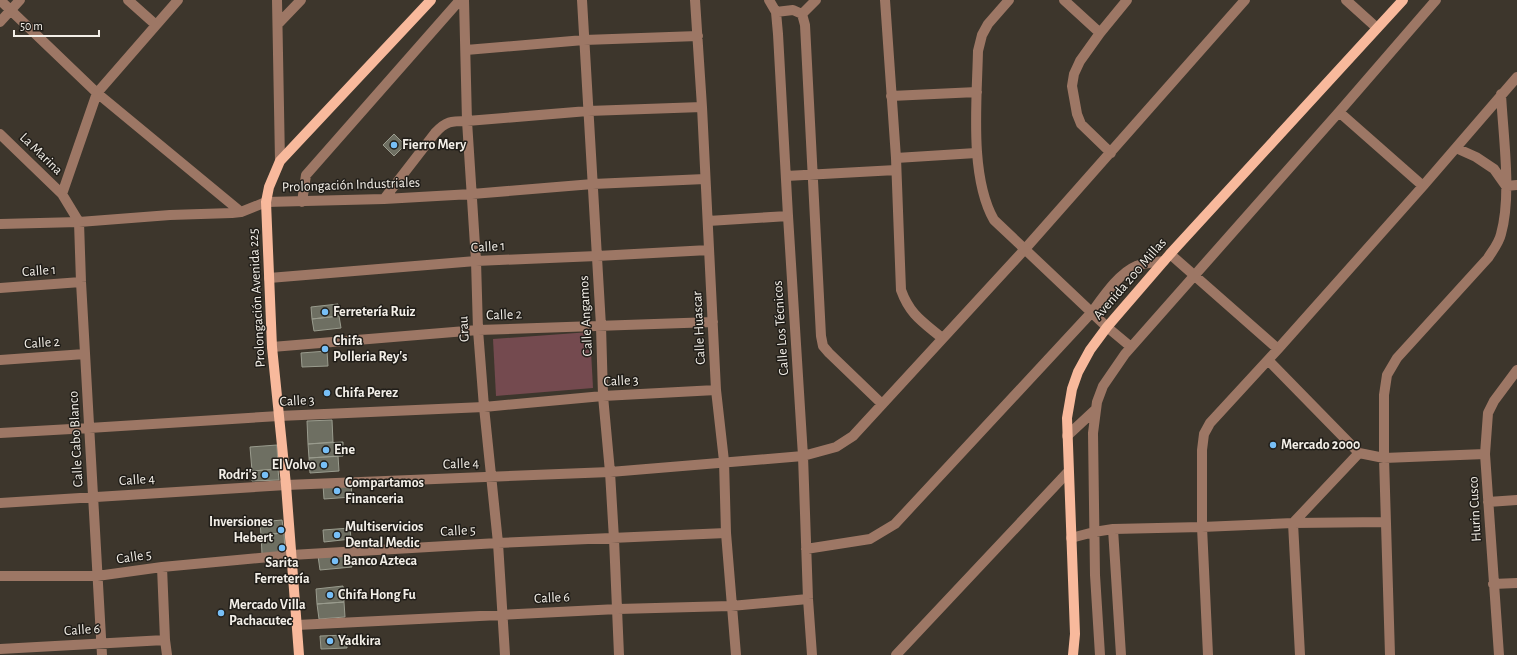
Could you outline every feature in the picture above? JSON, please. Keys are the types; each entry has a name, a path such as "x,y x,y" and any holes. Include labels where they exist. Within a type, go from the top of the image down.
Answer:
{"main road":[{"name":"Prolongación Avenida 225","path":"299,655 286,484 272,346 266,202 272,180 280,161 431,0"},
{"name":"Avenida 200 Millas","path":"1073,655 1075,634 1067,436 1069,405 1078,372 1090,350 1107,327 1167,258 1403,0"}],"street":[{"path":"0,0 97,93 242,212"},
{"path":"0,22 20,0"},
{"path":"128,0 156,25"},
{"path":"62,194 97,93 178,0"},
{"path":"277,0 280,161"},
{"path":"278,24 301,0"},
{"path":"302,202 306,175 460,0"},
{"name":"Grau","path":"464,0 467,121 476,261 478,330 498,543 504,655"},
{"name":"Calle Angamos","path":"582,0 601,326 603,396 610,472 618,609 619,655"},
{"name":"Calle Huascar","path":"695,0 702,107 704,179 708,221 716,390 724,461 726,533 736,655"},
{"name":"Calle Los Técnicos","path":"769,0 776,12 778,34 803,456 808,599 812,655"},
{"path":"802,14 816,0"},
{"path":"885,0 896,158 902,290 906,304 913,314 942,338"},
{"path":"1010,0 988,24 982,35 978,51 976,153 987,208 994,220 1107,327 1131,347"},
{"path":"1064,0 1100,33"},
{"path":"1111,153 1081,124 1077,114 1072,86 1074,74 1080,61 1100,33 1127,0"},
{"name":"Calle 4","path":"0,503 286,484 610,472 724,461 803,456 836,447 852,436 1025,249 1245,0"},
{"path":"1346,0 1377,28"},
{"path":"1100,655 1095,575 1093,433 1095,410 1103,386 1131,347 1340,112 1436,0"},
{"path":"776,12 793,10 802,14"},
{"path":"802,14 805,26 821,336 823,346 882,404"},
{"path":"466,50 584,40 698,36"},
{"path":"1208,655 1202,527 1202,450 1204,434 1210,422 1278,349 1423,186 1517,77"},
{"path":"892,96 977,92"},
{"path":"1390,655 1384,458 1384,395 1387,375 1397,358 1488,258 1501,235 1504,221 1506,186 1501,94"},
{"path":"384,199 443,124 454,121 588,111 702,107"},
{"path":"1340,112 1423,186"},
{"name":"La Marina","path":"0,134 62,194 79,222"},
{"path":"1456,148 1476,157 1494,169 1506,186"},
{"path":"896,158 976,153"},
{"path":"786,176 896,170"},
{"name":"Prolongación Industriales","path":"0,224 79,222 170,215 242,212 266,202 384,199 472,194 593,184 704,179"},
{"path":"1506,186 1517,185"},
{"path":"708,221 788,216"},
{"name":"Calle Cabo Blanco","path":"79,222 102,655"},
{"name":"Calle 1","path":"269,278 476,261 709,250"},
{"path":"806,549 870,539 895,524 1092,312 1127,271 1145,263 1167,258 1194,275 1278,349"},
{"name":"Calle 1","path":"0,288 81,282"},
{"name":"Calle 2","path":"272,346 478,330 712,322"},
{"name":"Calle 2","path":"0,360 85,354"},
{"path":"1268,360 1359,453 1384,458 1485,454"},
{"name":"Hurin Cusco","path":"1499,655 1485,454 1488,413 1494,401 1517,370"},
{"name":"Calle 3","path":"0,433 279,416 484,406 603,396 716,390"},
{"path":"1067,436 1095,410"},
{"path":"1300,655 1293,523 1359,453"},
{"path":"896,655 1068,472"},
{"path":"1488,502 1517,500"},
{"path":"1071,538 1113,529 1293,523 1386,522"},
{"path":"1113,529 1121,655"},
{"name":"Calle 5","path":"0,576 97,576 162,567 291,555 498,543 726,533"},
{"path":"162,567 167,655"},
{"path":"1493,584 1517,583"},
{"name":"Calle 6","path":"297,625 502,614 731,606 808,599"},
{"name":"Calle 6","path":"0,649 101,642 165,640"}],"shaded area":[{"path":"590,332 593,388 496,396 493,339"}],"building":[{"name":"Fierro Mery","path":"394,134 405,145 394,156 383,145"},
{"name":"Ferretería Ruiz","path":"338,304 339,316 312,319 311,307"},
{"path":"339,316 341,328 314,331 312,319"},
{"path":"327,351 328,366 302,367 301,353"},
{"path":"332,420 333,442 308,444 307,421"},
{"name":"Ene","path":"343,442 343,456 309,458 308,444"},
{"path":"277,445 278,469 252,471 250,447"},
{"name":"El Volvo","path":"338,456 339,471 310,473 309,458"},
{"name":"Rodri's","path":"278,469 279,480 252,481 252,471"},
{"name":"Compartamos Financeria","path":"351,483 352,497 324,499 323,485"},
{"path":"282,520 284,533 261,535 260,522"},
{"name":"Multiservicios Dental Medic","path":"350,528 351,539 324,542 323,530"},
{"path":"284,533 285,552 262,554 261,535"},
{"name":"Banco Azteca","path":"350,553 352,567 320,570 318,556"},
{"name":"Chifa Hong Fu","path":"343,586 344,602 317,604 316,589"},
{"path":"344,602 345,617 319,619 317,604"},
{"path":"347,635 347,648 321,649 320,636"}],"place":[{"name":"Fierro Mery","path":"394,145"},
{"name":"Ferretería Ruiz","path":"325,312"},
{"name":"Chifa Polleria Rey's","path":"325,349"},
{"name":"Chifa Perez","path":"327,393"},
{"name":"Mercado 2000","path":"1273,445"},
{"name":"Ene","path":"326,450"},
{"name":"El Volvo","path":"324,465"},
{"name":"Rodri's","path":"265,475"},
{"name":"Compartamos Financeria","path":"337,491"},
{"name":"Inversiones Hebert","path":"281,530"},
{"name":"Multiservicios Dental Medic","path":"337,535"},
{"name":"Sarita Ferretería","path":"282,548"},
{"name":"Banco Azteca","path":"335,561"},
{"name":"Chifa Hong Fu","path":"330,595"},
{"name":"Mercado Villa Pachacutec","path":"221,613"},
{"name":"Yadkira","path":"330,641"}]}
